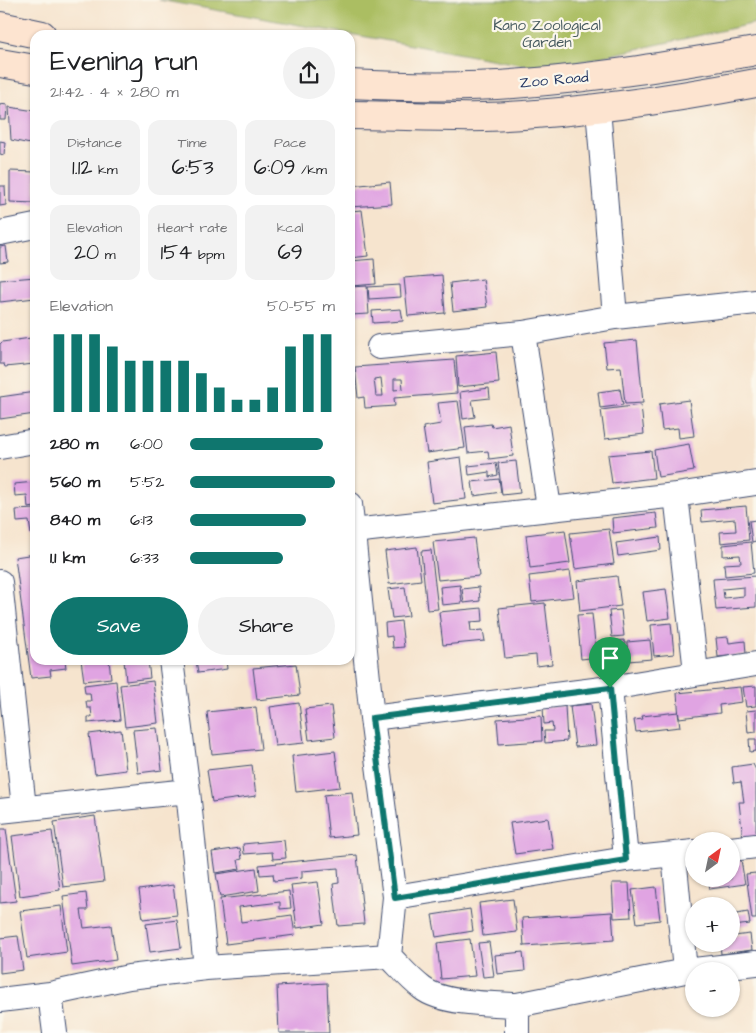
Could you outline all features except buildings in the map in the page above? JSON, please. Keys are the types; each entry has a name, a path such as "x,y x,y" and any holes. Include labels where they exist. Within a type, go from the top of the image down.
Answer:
{"main road":[{"path":"0,26 30,32"},
{"name":"Zoo Road","path":"355,84 435,86 524,83 608,75 756,51"},
{"path":"0,64 30,68"},
{"name":"Zoo Road","path":"355,115 483,117 598,108 756,83"}],"street":[{"path":"598,108 615,317"},
{"path":"0,233 30,227"},
{"path":"379,347 523,333 615,317 756,302"},
{"path":"523,333 549,508"},
{"path":"0,447 30,443"},
{"path":"355,531 676,495 756,483"},
{"path":"676,495 696,672"},
{"path":"355,551 372,718 395,898 389,956"},
{"path":"0,582 24,808"},
{"path":"372,718 610,688 696,672 756,664"},
{"path":"172,665 188,791 206,968"},
{"path":"610,688 626,860"},
{"path":"0,811 188,791"},
{"path":"740,848 756,846"},
{"path":"395,898 626,860 684,854 684,972"},
{"path":"0,1000 50,994 129,977 206,968 389,956 424,990 451,999 480,1004 516,1005 684,972 756,963"},
{"path":"50,994 55,1033"},
{"path":"516,1005 517,1033"}],"green space":[{"name":"Kano Zoological Garden","path":"159,0 756,0 756,23 546,69 355,35 355,30 327,30"}],"route":[{"path":"610,688 626,860 395,898 372,718 610,688"}]}
